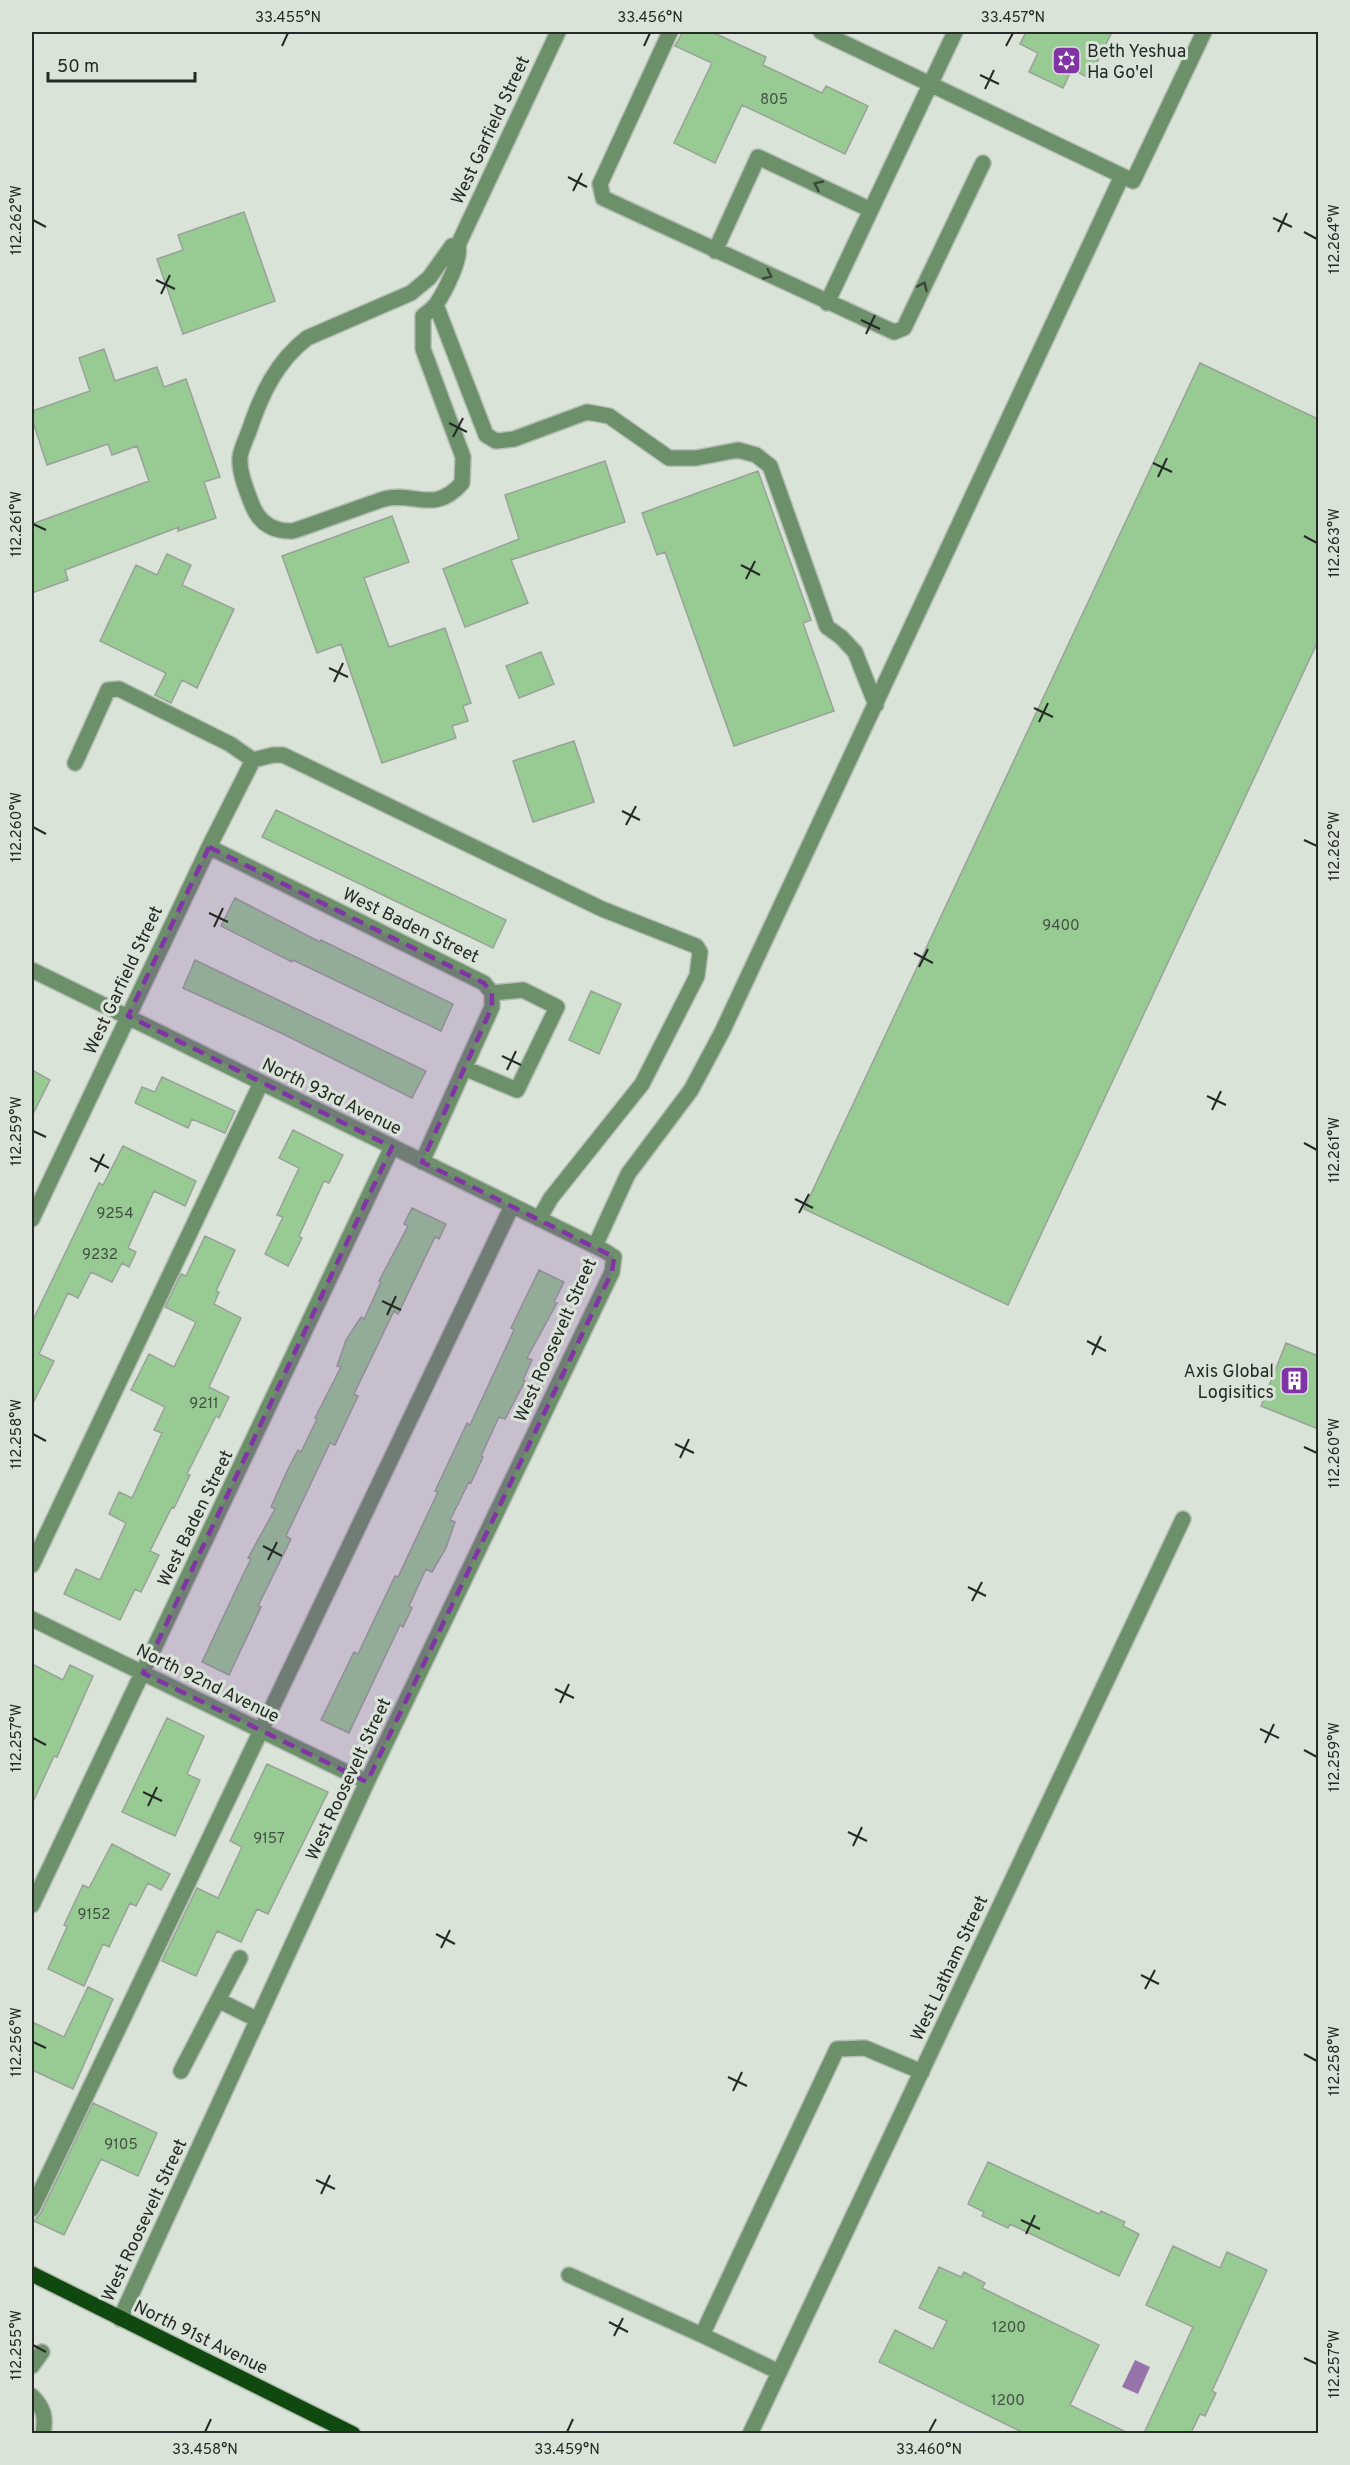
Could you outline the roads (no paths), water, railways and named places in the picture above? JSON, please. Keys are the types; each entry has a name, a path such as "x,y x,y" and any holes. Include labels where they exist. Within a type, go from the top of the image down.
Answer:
{"main road":[{"name":"North 91st Avenue","path":"32,2274 353,2433"}],"street":[{"name":"West Garfield Street","path":"458,245 558,32"},
{"path":"670,32 600,184 603,198 894,333 904,328 983,163"},
{"path":"821,32 1127,178"},
{"path":"827,303 955,32"},
{"path":"596,1246 628,1174 692,1090 722,1032 1127,178 1204,32"},
{"path":"715,250 758,158 871,210"},
{"path":"458,245 460,251 449,282 436,305 423,316 423,349 463,457 462,483 447,497 439,499 388,498 293,531 267,527 253,507 242,475 240,458 259,400 269,382 293,349 307,338 411,293 429,278 452,246 458,245"},
{"path":"436,305 486,435 496,441 514,439 587,412 609,416 669,458 696,458 738,450 756,455 770,466 827,627 841,637 855,652 876,705"},
{"path":"75,763 108,690 119,689 230,744 253,760 284,755 602,909 696,946 700,952 697,976 642,1084 551,1198 539,1219"},
{"name":"West Garfield Street","path":"32,1219 209,847 253,760"},
{"name":"West Baden Street","path":"209,847 484,983 492,993"},
{"name":"North 93rd Avenue","path":"32,970 596,1246 614,1257"},
{"path":"422,1162 464,1068 492,1007 492,993 524,990 556,1007 517,1090 464,1068"},
{"path":"32,1565 261,1083"},
{"name":"West Baden Street","path":"32,1905 392,1148"},
{"path":"32,2209 512,1206"},
{"name":"West Roosevelt Street","path":"120,2319 367,1782 612,1272 614,1257"},
{"name":"West Latham Street","path":"750,2433 1183,1519"},
{"name":"North 92nd Avenue","path":"32,1619 367,1782"},
{"path":"181,2071 240,1958"},
{"path":"218,2000 258,2020"},
{"path":"702,2335 837,2049 865,2048 921,2072"},
{"path":"569,2275 779,2372"},
{"path":"32,2366 42,2352"},
{"path":"32,2396 39,2403 46,2418 43,2433"}],"place":[{"name":"Beth Yeshua Ha Go'el","path":"1066,61"},
{"name":"Axis Global Logisitics","path":"1295,1381"}]}
